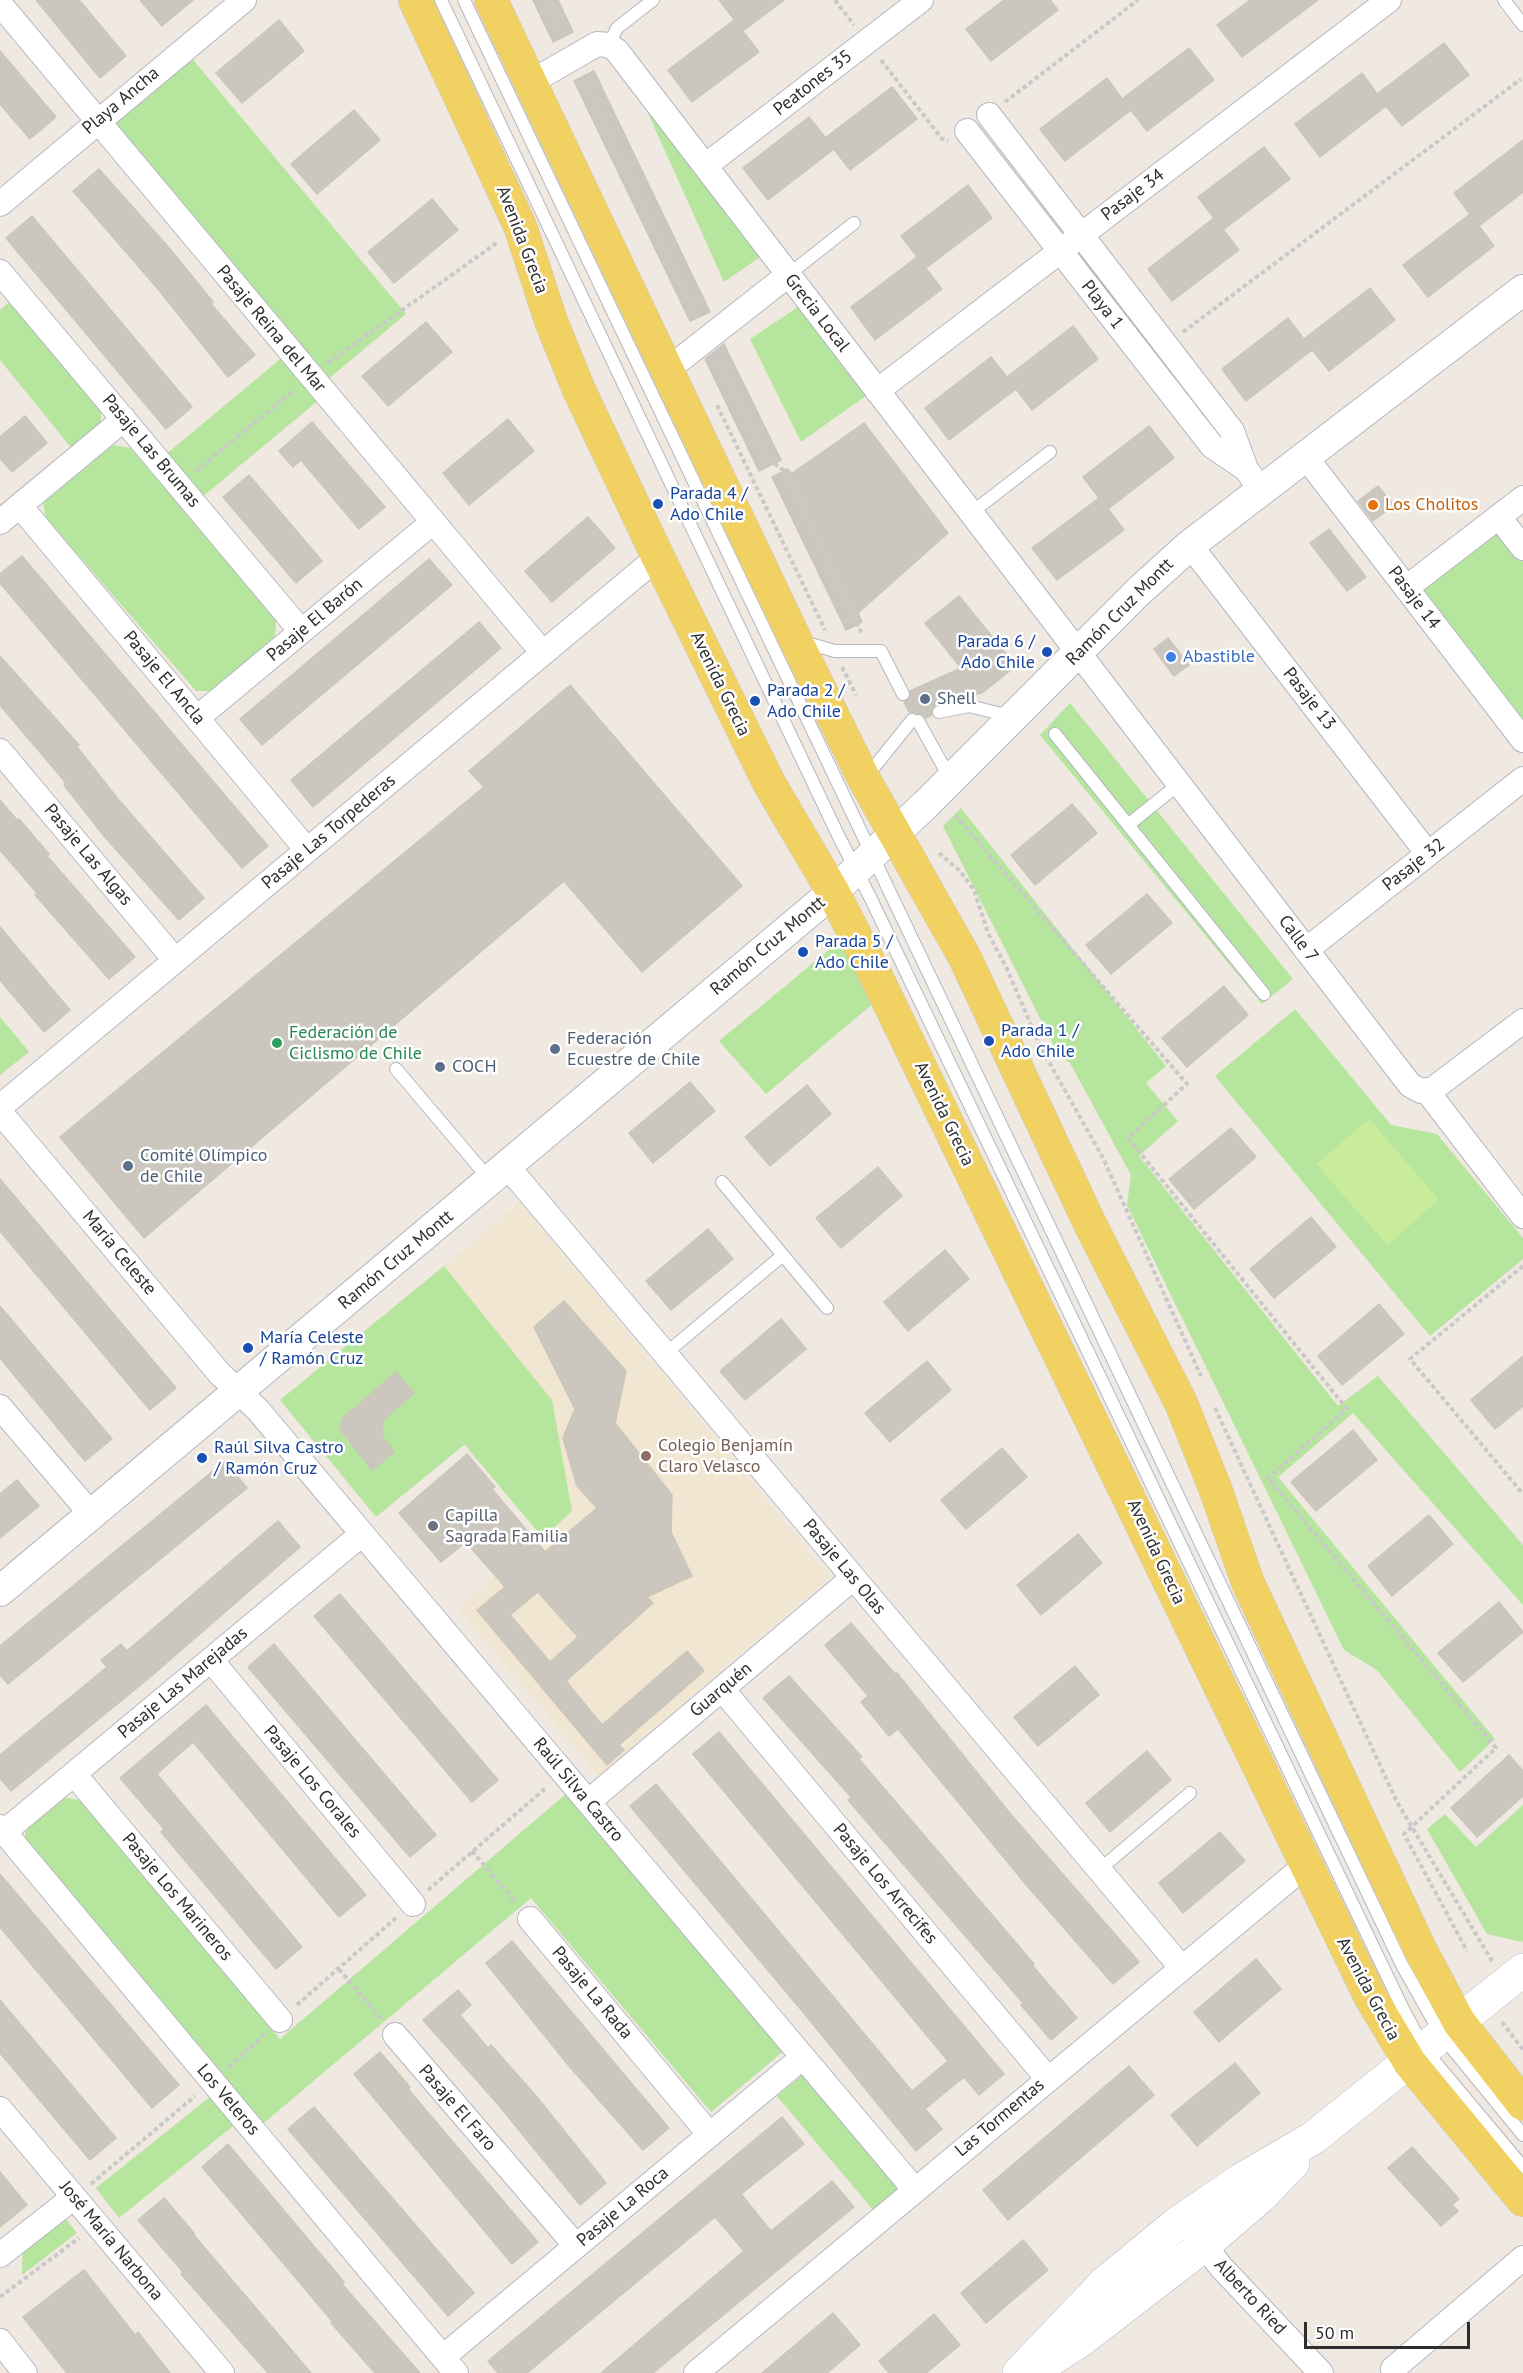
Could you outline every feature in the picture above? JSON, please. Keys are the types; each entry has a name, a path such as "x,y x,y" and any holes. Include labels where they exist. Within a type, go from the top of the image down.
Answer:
{"main road":[{"name":"Avenida Grecia","path":"415,0 520,226 551,321 579,390 658,557 769,783 854,873 965,1155 1370,1996 1523,2104"},
{"name":"Avenida Grecia","path":"491,0 795,639 864,779 964,958 1090,1224 1181,1403 1212,1479 1253,1594 1420,1950 1434,2043 1523,2200"},
{"path":"1019,2373 1106,2282 1178,2223 1241,2180 1313,2138 1507,1984"},
{"path":"1029,2373 1081,2340 1203,2246 1261,2196 1313,2138"},
{"path":"1150,2246 1150,2254 1156,2266 1172,2269"}],"street":[{"name":"Peatones 35","path":"705,166 921,0"},
{"name":"Pasaje 34","path":"877,391 1389,0"},
{"name":"Playa Ancha","path":"0,204 232,3"},
{"name":"Pasaje Reina del Mar","path":"0,4 543,653"},
{"path":"531,82 597,44 609,45"},
{"name":"Grecia Local","path":"609,45 617,51 1079,653"},
{"name":"Playa 1","path":"989,115 1232,431 1253,480"},
{"name":"Playa 1","path":"967,131 1212,446 1253,480"},
{"path":"666,371 788,275"},
{"name":"Pasaje Las Brumas","path":"4,285 124,419 302,631"},
{"name":"Ramón Cruz Montt","path":"0,1591 499,1174 854,873 951,780 1139,591 1190,545 1253,480 1305,456 1523,290"},
{"path":"0,522 124,419"},
{"name":"Pasaje 14","path":"1305,456 1523,740"},
{"path":"1406,588 1523,498"},
{"name":"Pasaje El Ancla","path":"20,506 307,850"},
{"path":"1499,517 1523,548"},
{"name":"Pasaje El Barón","path":"197,718 434,522"},
{"name":"Pasaje 13","path":"1190,545 1428,854"},
{"name":"Pasaje Las Torpederas","path":"0,1107 658,557"},
{"name":"Calle 7","path":"1079,653 1406,1081 1415,1089 1427,1091 1523,1216"},
{"name":"Pasaje Las Algas","path":"0,751 175,960"},
{"name":"Pasaje 32","path":"1306,950 1523,779"},
{"path":"1427,1091 1438,1086 1523,1021"},
{"name":"María Celeste","path":"0,1112 220,1374 239,1392"},
{"name":"Pasaje Las Olas","path":"499,1174 665,1354 1181,1967"},
{"name":"Raúl Silva Castro","path":"239,1392 258,1410 915,2190"},
{"path":"0,1407 91,1514"},
{"name":"Pasaje Las Marejadas","path":"2,1829 74,1774 362,1534"},
{"name":"Guarquén","path":"588,1802 853,1578"},
{"name":"Pasaje Los Corales","path":"211,1660 413,1904"},
{"name":"Pasaje Los Arrecifes","path":"722,1689 1048,2079"},
{"name":"Pasaje Los Marineros","path":"74,1774 280,2020"},
{"name":"Los Veleros","path":"2,1829 450,2365"},
{"name":"Las Tormentas","path":"696,2373 1306,1865"},
{"name":"Pasaje La Rada","path":"530,1919 710,2135"},
{"name":"Pasaje El Faro","path":"395,2035 576,2246"},
{"name":"Pasaje La Roca","path":"450,2365 576,2246 803,2057"},
{"name":"José María Narbona","path":"0,2109 81,2191 222,2373"},
{"path":"0,2254 81,2191"},
{"name":"Alberto Ried","path":"1178,2223 1196,2233 1203,2246 1321,2373"},
{"path":"1392,2372 1523,2258"},
{"path":"0,2341 25,2373"}],"lane":[{"path":"441,0 854,873 1403,2009 1523,2135"},
{"path":"464,0 854,873 1402,1965 1434,2043 1523,2167"},
{"path":"609,45 617,28 653,0"},
{"path":"1504,0 1523,25"},
{"path":"788,275 854,223"},
{"path":"971,513 1050,452"},
{"path":"795,639 835,651 880,651 903,694"},
{"path":"939,712 969,706 1014,717"},
{"path":"864,779 915,720 951,780"},
{"path":"1055,734 1263,994"},
{"path":"1128,825 1179,784"},
{"path":"396,1069 499,1174"},
{"path":"722,1182 828,1308"},
{"path":"665,1354 783,1255"},
{"path":"1099,1870 1190,1793"}],"path":[{"path":"835,0 942,140 954,142 967,131"},
{"path":"989,115 1138,0"},
{"path":"1166,345 1521,79"},
{"path":"179,485 311,376 520,226"},
{"path":"715,401 828,636"},
{"path":"955,815 1187,1084 1128,1138 1347,1409 1268,1478 1496,1748 1404,1834 1467,1951"},
{"path":"935,850 960,871 974,890 988,933 1007,969 1040,1046 1103,1158 1202,1379"},
{"path":"1523,1266 1410,1359 1523,1494"},
{"path":"1211,1400 1336,1675 1411,1827 1507,1984 1506,2030 1523,2050"},
{"path":"81,2191 213,2081 563,1773"},
{"path":"472,1851 530,1919"},
{"path":"339,1969 395,2035"},
{"path":"0,2296 83,2234"}],"shaded area":[{"name":"Colegio Benjamín Claro Velasco","path":"520,1202 830,1577 599,1776 458,1609 572,1511 552,1400 444,1266"}],"green space":[{"path":"190,56 406,314 327,380 111,122"},
{"path":"656,107 763,255 724,282 647,111"},
{"path":"13,299 101,406 101,427 73,450 0,360 0,310"},
{"path":"801,305 867,395 801,442 750,339"},
{"path":"284,356 320,399 201,498 165,455"},
{"path":"113,445 130,448 276,617 275,637 211,691 196,691 46,518 43,503"},
{"path":"1499,531 1523,562 1523,720 1423,591"},
{"path":"1070,703 1293,979 1262,1004 1040,735"},
{"path":"961,808 1166,1066 1146,1083 1178,1121 1139,1156 1338,1406 1378,1376 1523,1545 1523,1605 1353,1413 1278,1477 1495,1739 1460,1772 1377,1670 1344,1650 1127,1205 1131,1175 1070,1063 1059,1056 943,826"},
{"path":"843,938 876,1001 766,1094 719,1041"},
{"path":"1295,1009 1391,1125 1437,1134 1523,1238 1523,1259 1430,1336 1215,1076"},
{"path":"0,1017 29,1052 0,1075"},
{"path":"1369,1119 1439,1200 1387,1245 1316,1164"},
{"path":"444,1266 552,1400 572,1511 543,1538 459,1438 464,1445 376,1517 280,1400"},
{"path":"567,1793 785,2050 711,2112 531,1898 259,2127 238,2122 119,2218 96,2188 225,2085 25,1842 26,1824 58,1797 81,1800 280,2039"},
{"path":"1523,1805 1522,1942 1487,1934 1427,1829 1445,1814 1476,1847"},
{"path":"807,2071 902,2185 873,2210 777,2096"},
{"path":"62,2214 77,2233 22,2275 23,2244"}],"building":[{"path":"36,0 79,0 126,56 100,78"},
{"path":"140,0 193,0 162,26"},
{"path":"533,0 558,0 573,32 553,42"},
{"path":"719,0 784,0 743,31"},
{"path":"1004,0 1050,0 1058,10 991,61 966,29"},
{"path":"1250,0 1318,0 1242,57 1217,25"},
{"path":"279,20 304,51 242,103 216,73"},
{"path":"734,20 759,52 692,102 668,70"},
{"path":"1444,43 1469,75 1402,126 1386,106 1320,157 1295,124 1362,73 1377,94"},
{"path":"1189,48 1214,80 1147,131 1131,110 1065,161 1040,129 1107,78 1122,99"},
{"path":"0,51 56,117 30,139 0,104"},
{"path":"594,71 710,312 690,321 574,81"},
{"path":"892,87 917,119 850,170 834,149 768,200 743,168 809,117 825,138"},
{"path":"354,110 380,140 317,194 291,164"},
{"path":"1523,140 1523,192 1479,226 1454,193"},
{"path":"1264,147 1290,179 1223,230 1198,197"},
{"path":"99,169 171,250 213,302 211,304 255,355 228,377 158,289 73,191"},
{"path":"968,185 992,218 926,268 901,236"},
{"path":"432,199 458,230 394,283 368,252"},
{"path":"1470,214 1494,246 1428,297 1403,265"},
{"path":"32,216 192,407 166,429 6,238"},
{"path":"1214,218 1239,250 1172,301 1148,269"},
{"path":"917,257 942,289 875,340 851,307"},
{"path":"1370,288 1395,320 1329,371 1304,339"},
{"path":"1288,318 1312,350 1246,401 1222,369"},
{"path":"426,322 452,352 388,406 362,376"},
{"path":"1073,326 1098,359 1032,410 1016,389 949,440 925,408 991,357 1007,377"},
{"path":"724,344 781,460 759,471 705,359"},
{"path":"25,416 47,443 12,472 0,458 0,437"},
{"path":"508,419 534,451 469,505 443,473"},
{"path":"312,422 385,507 359,529 301,460 293,467 279,451"},
{"path":"864,423 948,533 858,613 862,622 846,630 772,477 788,469 791,474"},
{"path":"1149,426 1174,458 1108,509 1124,530 1057,580 1032,548 1099,498 1083,477"},
{"path":"249,475 322,561 296,583 223,497"},
{"name":"Los Cholitos","path":"1378,486 1394,505 1373,521 1358,501"},
{"path":"588,517 615,548 552,602 525,571"},
{"path":"1329,529 1366,577 1347,591 1310,543"},
{"path":"22,556 268,846 242,868 0,583 0,574"},
{"path":"429,559 452,585 262,745 240,719"},
{"path":"959,596 1016,666 982,693 937,704 931,709 932,715 926,718 922,714 909,712 904,702 910,698 910,691 961,668 925,623"},
{"path":"479,622 501,648 313,807 291,780"},
{"name":"Abastible","path":"1168,638 1189,665 1174,676 1154,649"},
{"path":"0,656 79,745 77,747 118,799 204,898 179,920 104,836 64,785 66,783 0,705"},
{"path":"570,685 742,886 642,972 564,881 144,1238 60,1137 484,787 469,771"},
{"path":"0,800 17,820 19,819 49,854 47,856 135,957 109,979 35,895 37,893 0,850"},
{"path":"1072,804 1097,833 1035,885 1011,855"},
{"path":"1147,894 1172,923 1111,974 1086,945"},
{"path":"0,927 70,1010 44,1032 0,980"},
{"path":"1224,986 1248,1015 1187,1067 1162,1038"},
{"path":"690,1082 715,1111 653,1163 629,1133"},
{"path":"807,1085 831,1114 770,1166 745,1137"},
{"path":"1231,1128 1256,1157 1194,1209 1169,1179"},
{"path":"878,1167 902,1196 841,1248 816,1218"},
{"path":"0,1179 176,1388 150,1410 0,1231"},
{"path":"1311,1217 1336,1247 1274,1298 1250,1269"},
{"path":"708,1229 733,1259 671,1310 646,1281"},
{"path":"945,1250 969,1279 908,1331 884,1302"},
{"path":"564,1301 626,1371 615,1423 672,1495 671,1532 692,1576 647,1597 653,1603 566,1681 602,1725 687,1651 704,1671 619,1745 624,1750 607,1765 477,1610 505,1587 466,1542 441,1562 399,1513 467,1454 495,1487 492,1489 545,1552 597,1508 577,1486 563,1438 575,1409 534,1327","holes":["538,1592 578,1637 550,1662 510,1615"]},
{"path":"1379,1304 1404,1334 1342,1385 1318,1356"},
{"path":"0,1306 112,1439 85,1461 0,1358"},
{"path":"781,1319 806,1349 745,1400 720,1371"},
{"path":"1523,1356 1523,1406 1495,1429 1471,1400"},
{"path":"927,1361 951,1390 890,1442 865,1413"},
{"path":"396,1372 414,1393 383,1420 382,1436 394,1452 372,1470 340,1429 342,1419"},
{"path":"1353,1430 1377,1460 1316,1511 1291,1482"},
{"path":"1002,1448 1027,1477 966,1529 941,1500"},
{"path":"225,1461 247,1488 8,1684 0,1675 0,1646"},
{"path":"17,1480 39,1506 0,1538 0,1494"},
{"path":"1429,1515 1453,1544 1392,1596 1368,1566"},
{"path":"278,1521 300,1547 149,1678 11,1791 0,1778 0,1755 107,1667 101,1660 121,1644 127,1651"},
{"path":"1078,1534 1102,1563 1041,1615 1017,1585"},
{"path":"340,1594 498,1780 472,1802 314,1616"},
{"path":"1499,1602 1523,1632 1463,1682 1438,1653"},
{"path":"851,1623 895,1674 897,1673 1008,1811 1139,1962 1113,1984 1028,1887 898,1729 889,1736 861,1702 868,1696 825,1645"},
{"path":"274,1644 436,1835 410,1857 248,1667"},
{"path":"1075,1666 1099,1695 1038,1746 1014,1717"},
{"path":"789,1676 862,1757 859,1759 1034,1964 1032,1965 1077,2018 1051,2040 1021,2005 1023,2003 848,1800 851,1797 763,1698"},
{"path":"206,1705 366,1895 339,1917 193,1742 157,1774 302,1947 276,1969 161,1832 164,1829 120,1778"},
{"path":"719,1732 1004,2074 979,2095 964,2077 925,2109 942,2129 916,2151 630,1806 656,1784 912,2091 948,2061 693,1754"},
{"path":"1147,1751 1171,1780 1110,1832 1086,1803"},
{"path":"1509,1755 1523,1771 1523,1796 1477,1837 1451,1808"},
{"path":"1220,1832 1245,1861 1183,1913 1159,1883"},
{"path":"0,1874 179,2085 152,2108 0,1927"},
{"path":"512,1941 669,2128 643,2150 569,2066 486,1963"},
{"path":"1256,1959 1281,1989 1219,2042 1194,2012"},
{"path":"458,1990 471,2005 460,2015 488,2048 491,2045 537,2097 606,2183 580,2205 496,2102 423,2020"},
{"path":"0,2000 116,2138 90,2160 0,2053"},
{"path":"380,2052 410,2087 408,2089 538,2242 512,2264 354,2074"},
{"path":"1235,2063 1260,2093 1197,2146 1171,2115"},
{"path":"1129,2066 1154,2095 1008,2220 983,2190"},
{"path":"314,2107 474,2293 448,2316 288,2129"},
{"path":"782,2117 804,2144 741,2194 771,2231 832,2181 854,2207 653,2373 601,2373 744,2251 715,2217 527,2373 498,2373 488,2361"},
{"path":"228,2144 344,2282 342,2284 420,2373 375,2373 331,2323 332,2321 202,2167"},
{"path":"1412,2147 1459,2199 1452,2205 1458,2211 1441,2226 1388,2168"},
{"path":"0,2172 27,2205 0,2227"},
{"path":"164,2198 311,2373 268,2373 181,2274 183,2272 138,2220"},
{"path":"1023,2240 1048,2270 986,2323 961,2293"},
{"path":"84,2270 135,2335 138,2332 170,2373 67,2373 23,2317"},
{"path":"833,2313 860,2345 827,2373 762,2373"},
{"path":"934,2314 960,2345 926,2373 889,2373 879,2361"}],"place":[{"name":"Parada 4 / Ado Chile","path":"658,504"},
{"name":"Los Cholitos","path":"1373,505"},
{"name":"Parada 6 / Ado Chile","path":"1047,652"},
{"name":"Abastible","path":"1171,657"},
{"name":"Shell","path":"925,699"},
{"name":"Parada 2 / Ado Chile","path":"755,701"},
{"name":"Parada 5 / Ado Chile","path":"803,952"},
{"name":"Parada 1 / Ado Chile","path":"989,1041"},
{"name":"Federación de Ciclismo de Chile","path":"277,1043"},
{"name":"Federación Ecuestre de Chile","path":"555,1049"},
{"name":"COCH","path":"440,1067"},
{"name":"Comité Olímpico de Chile","path":"128,1166"},
{"name":"María Celeste / Ramón Cruz","path":"248,1348"},
{"name":"Colegio Benjamín Claro Velasco","path":"646,1456"},
{"name":"Raúl Silva Castro / Ramón Cruz","path":"202,1458"},
{"name":"Capilla Sagrada Familia","path":"433,1526"}]}
